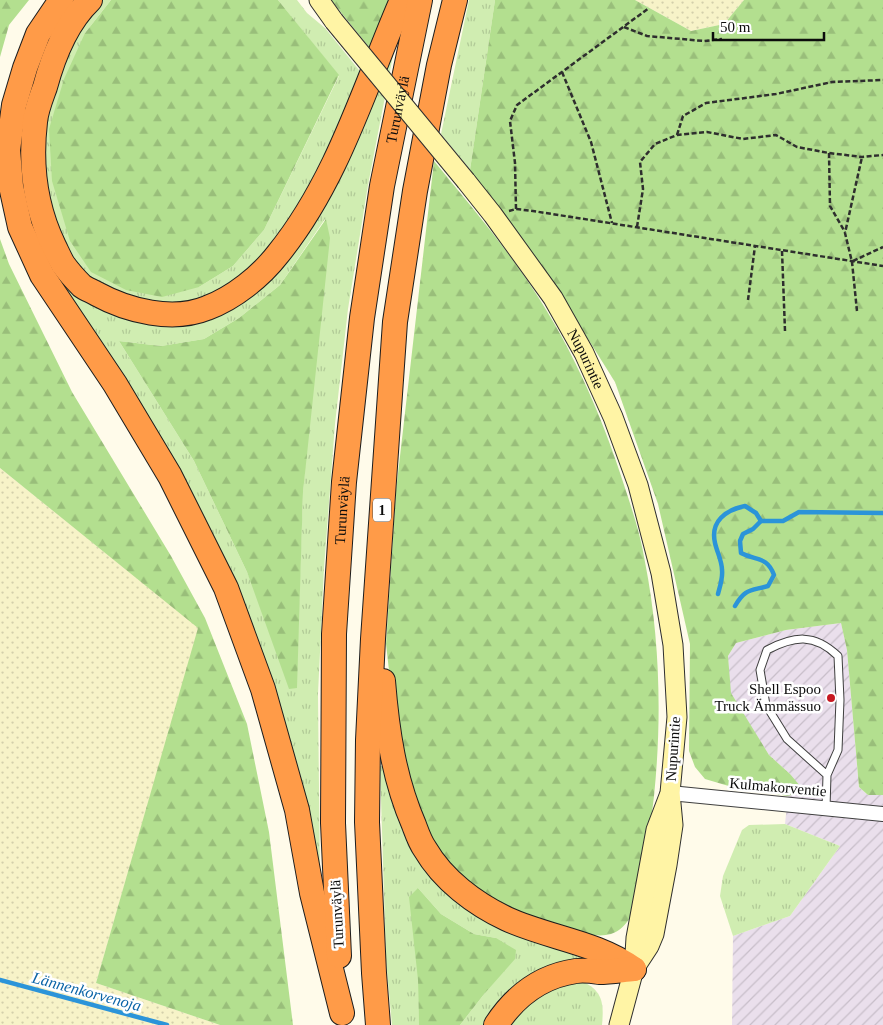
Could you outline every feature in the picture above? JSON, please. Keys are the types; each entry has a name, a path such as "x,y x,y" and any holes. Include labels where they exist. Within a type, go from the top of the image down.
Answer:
{"highway":[{"path":"61,0 38,34 25,68 14,106 8,150 10,186 20,227 42,275 114,384 170,476 226,588 263,690 294,801 312,893 342,1019"},
{"path":"90,0 81,8 64,38 48,73 35,120 33,163 37,200 47,231 63,263 83,286 112,302 139,311 187,313 207,308 229,297 252,281 278,255 301,222 329,173 353,120 402,0"},
{"name":"Turunväylä","path":"342,1019 333,823 334,634 344,482 362,318 382,186 420,0"},
{"name":"1","path":"378,1025 367,822 368,740 395,322 415,191 439,65 455,0"},
{"path":"373,640 382,672 387,725 395,772 408,812 425,849 439,867 469,897 508,919 607,953 634,969"},
{"path":"496,1025 512,1003 532,986 555,975 578,970 609,971 634,969"}],"main road":[{"name":"Nupurintie","path":"319,0 493,215 553,298 584,353 614,417 638,485 661,573 672,645 676,717 670,793 673,825 654,934 649,946 634,969 618,1025"}],"street":[{"name":"Kulmakorventie","path":"670,793 883,814"}],"lane":[{"path":"826,808 827,775 838,750 840,700 838,656 828,646 811,639 797,639 780,643 766,650 760,670 766,705 787,739 827,775"}],"path":[{"path":"516,209 515,163 510,121 517,105 649,8"},
{"path":"624,27 647,36 704,41 722,39"},
{"path":"562,72 591,142 612,223"},
{"path":"677,135 683,116 706,103 776,94 832,82 883,80"},
{"path":"637,227 644,190 640,162 655,144 677,135 707,132 743,139 776,135 797,146 828,153 862,157 883,155"},
{"path":"828,153 830,206 845,233 852,262 857,311"},
{"path":"845,233 862,157"},
{"path":"493,215 516,209 883,266"},
{"path":"748,300 755,246"},
{"path":"852,262 883,247"},
{"path":"782,250 785,332"}],"shaded area":[{"path":"635,0 744,0 724,24 691,31"},
{"path":"0,468 199,628 96,983 220,1025 0,1025"},
{"path":"841,623 847,649 859,787 868,795 883,795 883,1025 732,1025 733,936 790,916 840,846 785,824 788,796 797,793 790,774 769,755 730,693 728,656 736,643 786,630"}],"green space":[{"path":"0,0 29,0 9,25 0,57"},
{"path":"69,0 82,0 40,71 44,248 145,320 258,284 396,40 368,185 348,309 335,424 324,568 318,694 320,881 242,612 54,284 24,214 16,145 22,95 58,14","holes":["325,219 303,492 296,688 247,572 194,461 119,341 161,346 204,339 239,318 280,285"]},
{"path":"100,0 111,0 85,33 199,287 233,266 264,230 339,76 278,0 297,0 307,13 325,28 363,75 324,167 283,238 244,278 194,305 138,304 86,279 46,212 41,125 74,34"},
{"path":"111,0 278,0 339,75 264,230 233,266 199,287 162,297 126,290 91,272 70,241 52,181 49,129 64,79 85,33"},
{"path":"331,0 389,0 372,51"},
{"path":"469,0 495,0 470,170 441,134"},
{"path":"495,0 635,0 691,31 724,24 744,0 883,0 883,795 868,795 859,787 847,650 841,623 786,630 736,643 728,656 731,693 769,755 801,787 797,793 788,796 732,787 705,779 695,767 689,751 690,644 658,504 615,382 546,272 470,170"},
{"path":"434,161 512,259 554,323 582,376 605,431 631,506 641,543 650,591 657,649 659,708 657,767 636,908 620,929 607,935 580,933 493,905 453,873 431,842 414,808 396,732 386,644 396,491"},
{"path":"326,219 330,238 303,492 297,688 289,689 247,572 194,461 119,341 161,346 204,339 239,318 280,285"},
{"path":"0,239 9,264 72,392 171,556 205,618 247,724 269,832 293,1025 220,1025 96,983 198,628 0,468"},
{"path":"380,766 383,766 604,957 571,963 487,1025 460,1025 485,993 496,938 474,934 441,914 418,888 419,1025 392,1025 386,960"},
{"path":"785,824 840,846 790,916 733,936 720,896 723,876 742,830 749,825"},
{"path":"418,888 441,914 474,934 496,938 516,950 515,959 460,1025 419,1025 418,980 409,897"},
{"path":"580,981 588,984 598,993 603,1010 602,1025 505,1025 544,991"}],"waterway":[{"path":"718,594 722,573 715,543 715,528 721,518 732,510 745,506 756,513 761,521 783,521 799,512 883,513"},
{"path":"735,606 745,593 768,586 774,575 764,562 741,553 740,541 743,534 753,529 761,521"},
{"name":"Lännenkorvenoja","path":"0,980 167,1025"}],"place":[{"name":"Shell Espoo Truck Ämmässuo","path":"831,698"}]}
